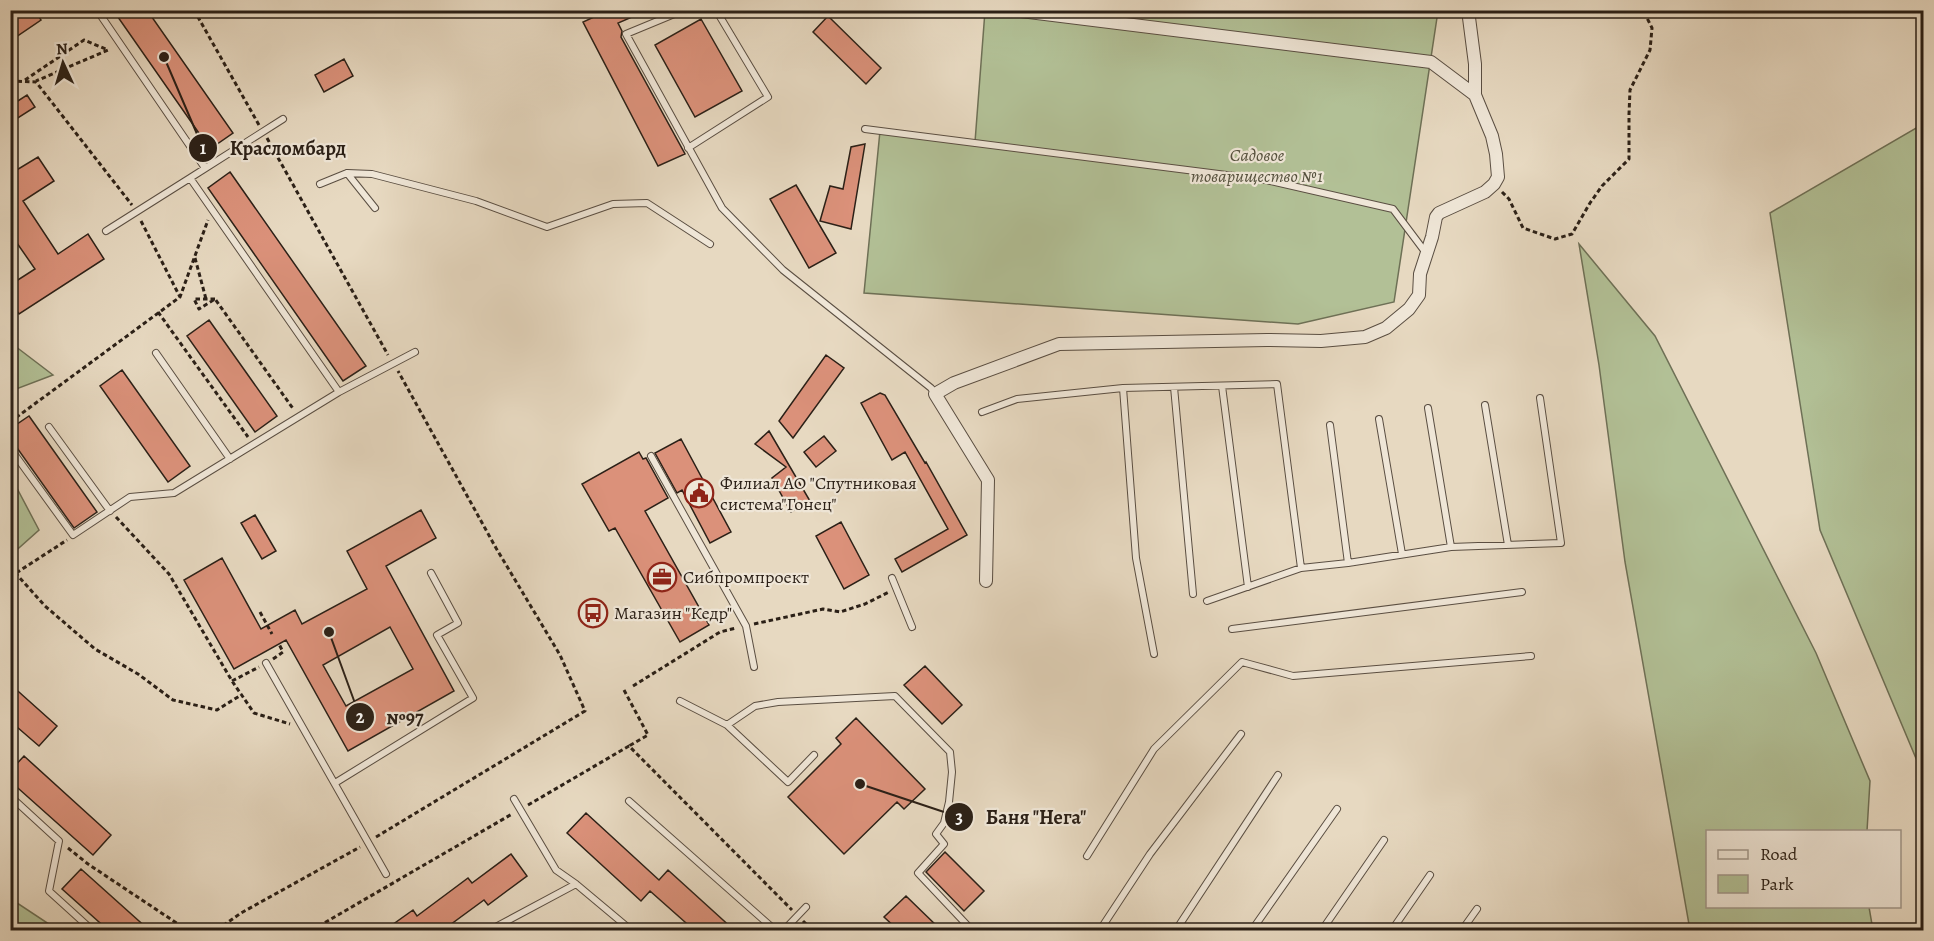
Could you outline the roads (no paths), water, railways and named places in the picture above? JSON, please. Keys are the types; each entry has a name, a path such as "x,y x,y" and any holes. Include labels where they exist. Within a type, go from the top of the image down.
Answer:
{"street":[{"path":"1013,10 1431,62 1475,95"},
{"path":"986,581 988,480 935,394 954,383 1059,344 1321,341 1365,337 1386,328 1414,304 1419,295 1420,274 1436,216 1485,192 1498,177 1496,154 1486,118 1475,95 1475,64 1468,10"}],"lane":[{"path":"97,10 205,168"},
{"path":"684,10 626,34 722,208 776,263 931,388 935,394"},
{"path":"688,148 768,97 716,10"},
{"path":"106,231 283,119"},
{"path":"865,129 1278,183 1393,209 1427,254"},
{"path":"320,184 347,173 372,174 464,198 547,226 613,204 647,203 710,244"},
{"path":"347,173 375,208"},
{"path":"190,178 339,392"},
{"path":"156,352 230,459"},
{"path":"10,448 73,536 130,497 174,493 339,392 415,352"},
{"path":"982,412 1017,399 1123,388 1276,384 1301,568"},
{"path":"1222,386 1248,587"},
{"path":"1174,387 1193,594"},
{"path":"1123,388 1136,558 1154,654"},
{"path":"1207,601 1301,568 1450,547 1561,543 1540,398"},
{"path":"1485,405 1508,545"},
{"path":"1428,408 1450,547"},
{"path":"1379,419 1402,554"},
{"path":"1330,425 1348,563"},
{"path":"49,427 110,511"},
{"path":"651,456 746,626 754,668"},
{"path":"335,783 473,698 437,635 458,623 431,573"},
{"path":"892,578 912,627"},
{"path":"1232,629 1522,592"},
{"path":"1087,856 1154,749 1242,662 1293,676 1531,656"},
{"path":"266,663 386,874"},
{"path":"727,725 755,706 778,702 895,696 950,752 952,772 949,802 944,823 936,834 944,844 918,873 967,925"},
{"path":"680,700 727,725 788,782 814,755"},
{"path":"1100,930 1150,854 1241,734"},
{"path":"1176,930 1278,775"},
{"path":"10,796 59,841 49,891 92,930"},
{"path":"514,799 556,870 631,930"},
{"path":"629,801 775,930"},
{"path":"1252,930 1337,809"},
{"path":"1322,930 1384,840"},
{"path":"1392,930 1430,875"},
{"path":"490,930 576,884"},
{"path":"783,930 806,907"},
{"path":"1462,930 1476,909"}],"place":[{"name":"Красломбард","path":"164,57"},
{"name":"Филиал АО \"Спутниковая система\"Гонец\"","path":"699,493"},
{"name":"Сибпромпроект","path":"662,577"},
{"name":"Магазин \"Кедр\"","path":"593,613"},
{"name":"№97","path":"329,632"},
{"name":"Баня \"Нега\"","path":"860,784"}],"park label":[{"name":"Садовое товарищество №1","path":"1257,165"}]}
